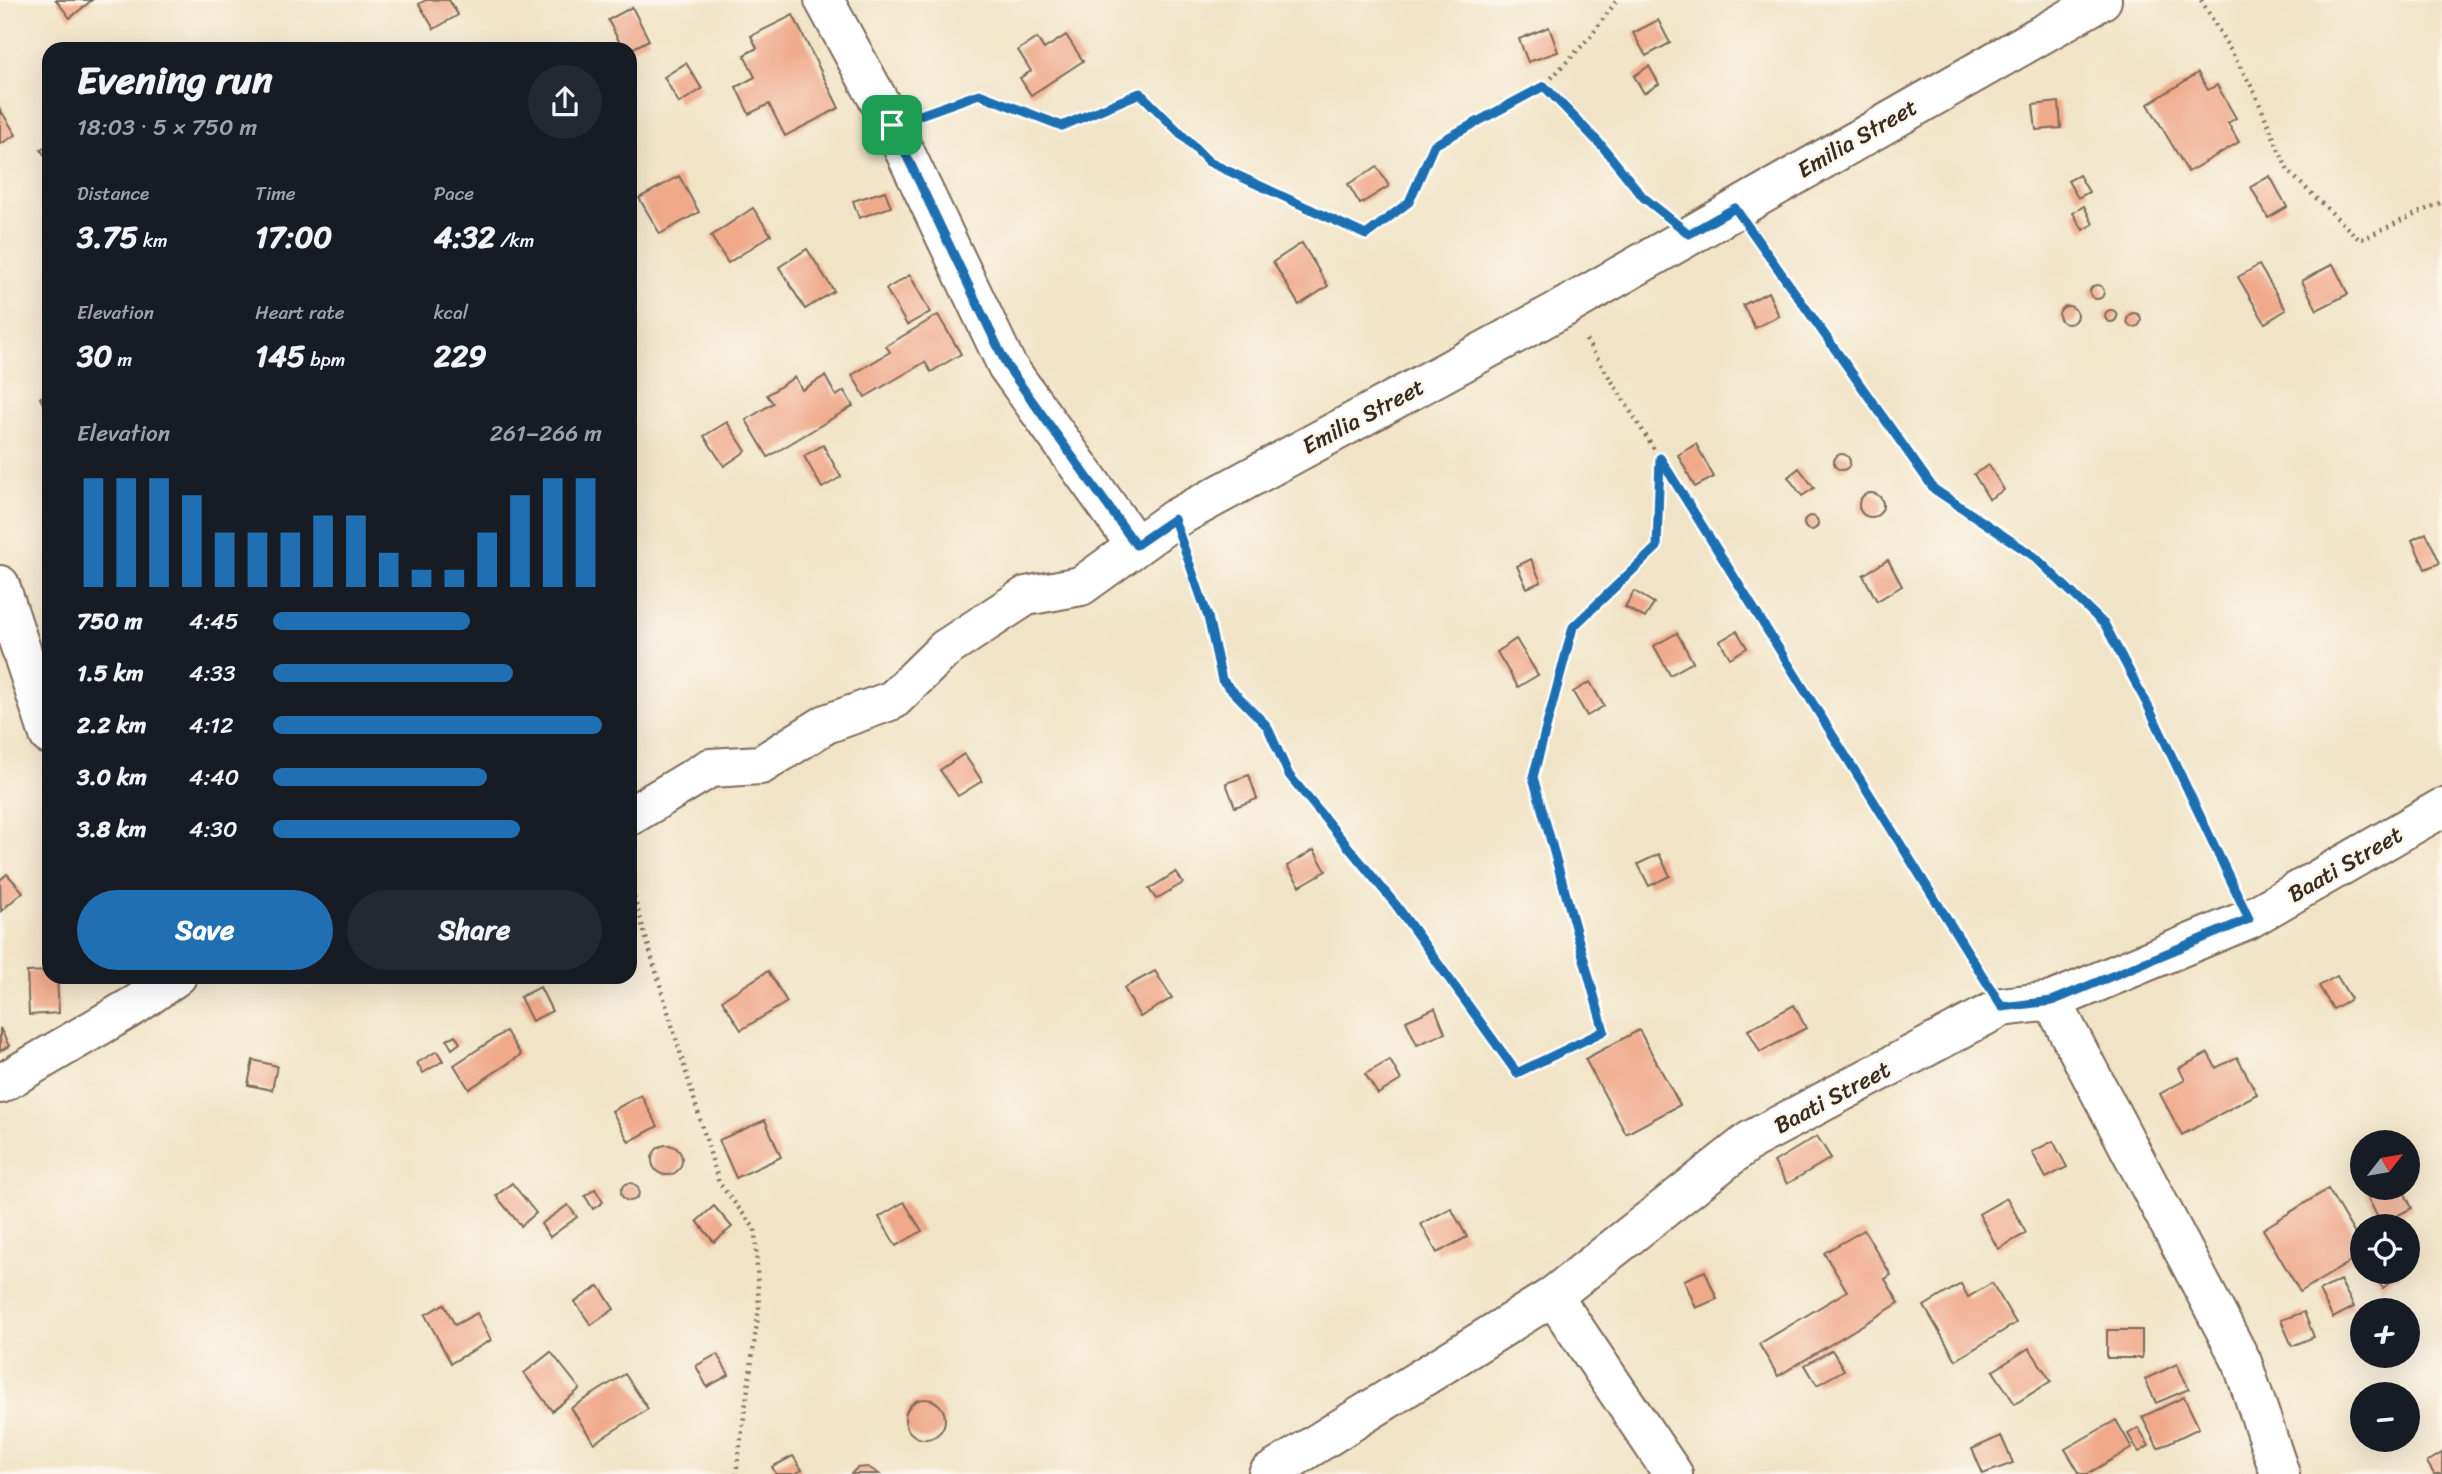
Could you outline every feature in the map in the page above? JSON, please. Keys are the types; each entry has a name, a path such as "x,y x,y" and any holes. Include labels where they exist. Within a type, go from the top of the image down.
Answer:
{"street":[{"path":"824,0 892,125 1007,366 1136,545"},
{"name":"Emilia Street","path":"637,812 710,768 761,765 826,724 893,700 945,649 1026,596 1081,586 1174,519 1565,307 2102,0"},
{"path":"0,585 42,714"},
{"name":"Baati Street","path":"1268,1474 1553,1296 1751,1140 2002,1007 2052,1001 2249,919 2442,808"},
{"path":"0,1084 132,990 151,984"},
{"path":"2052,1001 2242,1362 2280,1474"},
{"path":"1553,1296 1673,1474"}],"path":[{"path":"892,125 979,94 1062,126 1140,93 1209,162 1366,235 1409,202 1434,145 1544,86 1590,37 1617,0"},
{"path":"2201,0 2253,89 2288,171 2360,240 2442,202"},
{"path":"1544,86 1602,146 1643,197 1689,234"},
{"path":"1735,208 1934,489 2035,557 2105,625 2149,708 2249,919"},
{"path":"1565,307 2002,1007"},
{"path":"1174,519 1208,617 1222,680 1267,726 1289,775 1396,905 1517,1073 1604,1031 1533,777 1573,627 1657,547 1660,458"},
{"path":"637,908 719,1183 755,1229 759,1309 736,1474"}],"building":[{"path":"56,0 92,0 70,18"},
{"path":"426,0 449,0 458,15 434,29 419,4"},
{"path":"632,7 649,40 637,46 637,42 619,42 608,20"},
{"path":"793,15 839,108 785,136 769,104 749,114 736,87 755,77 744,55 757,48 751,36"},
{"path":"1658,20 1670,43 1646,56 1633,33"},
{"path":"1549,27 1558,52 1528,62 1519,39"},
{"path":"1066,35 1083,61 1031,95 1020,78 1031,71 1018,50 1037,38 1044,49"},
{"path":"686,63 702,89 679,103 664,77"},
{"path":"1649,66 1659,84 1644,93 1634,76"},
{"path":"2198,73 2208,90 2217,85 2236,118 2228,123 2239,142 2188,172 2148,104"},
{"path":"2059,102 2061,128 2036,130 2033,105"},
{"path":"0,109 16,135 0,144"},
{"path":"1377,167 1389,186 1360,204 1348,184"},
{"path":"2079,175 2089,192 2078,198 2068,181"},
{"path":"679,176 699,212 660,234 639,198"},
{"path":"2270,176 2287,207 2268,218 2251,187"},
{"path":"885,191 891,207 859,218 853,201"},
{"path":"2084,206 2093,224 2083,230 2073,213"},
{"path":"753,208 771,235 728,263 711,236"},
{"path":"1302,243 1328,286 1299,305 1273,262"},
{"path":"807,249 834,291 805,309 779,267"},
{"path":"2333,264 2348,294 2317,310 2302,281"},
{"path":"2259,265 2286,310 2265,323 2238,277"},
{"path":"910,275 930,312 907,325 886,289"},
{"path":"2097,285 2102,287 2102,297 2097,299 2092,297 2090,292 2092,287"},
{"path":"1768,292 1779,316 1755,328 1743,305"},
{"path":"2068,306 2074,309 2077,315 2074,321 2068,324 2062,321 2059,315 2062,309"},
{"path":"2111,310 2117,316 2111,322 2105,316"},
{"path":"2134,313 2139,315 2139,325 2134,327 2129,325 2127,320 2129,315"},
{"path":"938,315 961,354 931,372 925,362 865,397 852,375 890,352 886,346"},
{"path":"825,376 836,396 844,391 853,406 768,457 746,420 773,403 767,395 795,377 802,390"},
{"path":"727,422 746,451 724,466 704,436"},
{"path":"1696,444 1714,477 1695,487 1678,455"},
{"path":"823,445 841,477 822,488 804,456"},
{"path":"1842,454 1850,462 1842,470 1834,462"},
{"path":"1989,465 2004,490 1989,499 1974,474"},
{"path":"1799,468 1814,488 1802,496 1788,477"},
{"path":"1871,493 1882,500 1883,505 1876,516 1871,517 1860,510 1859,505 1866,494"},
{"path":"1808,516 1814,516 1818,523 1814,530 1808,530 1804,526 1804,520"},
{"path":"2426,533 2440,563 2425,569 2412,540"},
{"path":"1531,559 1541,582 1527,588 1517,566"},
{"path":"1888,560 1902,586 1877,601 1863,575"},
{"path":"1634,591 1654,603 1645,618 1625,607"},
{"path":"1737,631 1747,648 1730,658 1720,641"},
{"path":"1677,633 1693,662 1670,675 1654,646"},
{"path":"1516,639 1538,675 1518,687 1497,652"},
{"path":"1590,682 1604,706 1587,716 1573,692"},
{"path":"964,754 982,781 958,796 940,770"},
{"path":"1249,775 1257,799 1235,807 1226,783"},
{"path":"1314,850 1326,871 1300,886 1287,866"},
{"path":"1659,854 1670,876 1649,886 1638,864"},
{"path":"1176,872 1183,883 1156,899 1149,889"},
{"path":"7,874 23,892 1,911 0,880"},
{"path":"42,971 42,984 57,984 59,1013 29,1015 27,972"},
{"path":"768,971 787,1002 741,1030 722,1000"},
{"path":"1155,971 1172,998 1140,1017 1124,988"},
{"path":"2337,976 2351,999 2333,1009 2319,986"},
{"path":"540,987 552,1011 532,1021 520,997"},
{"path":"1794,1005 1806,1028 1760,1052 1748,1030"},
{"path":"1435,1008 1445,1033 1417,1045 1406,1021"},
{"path":"0,1028 9,1046 0,1051"},
{"path":"1639,1030 1680,1105 1626,1134 1585,1059"},
{"path":"506,1031 521,1055 469,1089 454,1065"},
{"path":"455,1035 460,1043 452,1049 447,1040"},
{"path":"437,1051 443,1061 423,1073 417,1063"},
{"path":"2208,1053 2216,1068 2237,1057 2257,1094 2182,1135 2160,1094 2185,1080 2179,1068"},
{"path":"253,1060 277,1066 272,1090 248,1085"},
{"path":"1390,1060 1401,1080 1378,1094 1365,1074"},
{"path":"641,1095 658,1126 629,1142 612,1111"},
{"path":"765,1120 781,1157 736,1178 719,1140"},
{"path":"1817,1136 1831,1158 1787,1184 1774,1162"},
{"path":"2053,1141 2067,1167 2046,1178 2032,1152"},
{"path":"667,1145 678,1149 682,1160 678,1171 667,1175 656,1171 652,1160 656,1149"},
{"path":"512,1183 536,1213 521,1226 496,1196"},
{"path":"630,1183 636,1186 639,1192 636,1198 630,1201 624,1198 621,1192 624,1186"},
{"path":"595,1189 603,1202 593,1209 585,1196"},
{"path":"2328,1189 2350,1226 2350,1262 2300,1292 2263,1229"},
{"path":"2007,1198 2026,1233 1998,1249 1979,1214"},
{"path":"2369,1200 2408,1200 2412,1208 2400,1214 2376,1214"},
{"path":"904,1202 922,1231 896,1246 879,1217"},
{"path":"568,1205 577,1217 550,1237 541,1224"},
{"path":"714,1206 732,1227 714,1242 697,1221"},
{"path":"1451,1208 1467,1237 1437,1253 1421,1224"},
{"path":"1864,1230 1891,1275 1885,1279 1899,1303 1778,1376 1759,1344 1847,1291 1824,1253"},
{"path":"1705,1271 1717,1299 1696,1308 1684,1280"},
{"path":"2340,1280 2350,1299 2350,1309 2333,1318 2319,1291"},
{"path":"1992,1283 2016,1323 1956,1360 1924,1306 1961,1284 1968,1297"},
{"path":"599,1286 614,1309 591,1325 575,1302"},
{"path":"444,1304 455,1325 477,1313 491,1340 451,1363 425,1315"},
{"path":"2304,1312 2314,1337 2292,1346 2281,1320"},
{"path":"2107,1330 2142,1330 2142,1358 2107,1358"},
{"path":"2029,1348 2051,1381 2015,1404 1993,1371"},
{"path":"1832,1350 1844,1370 1817,1385 1805,1365"},
{"path":"551,1352 580,1389 552,1411 524,1373"},
{"path":"717,1354 729,1375 707,1387 696,1366"},
{"path":"2177,1364 2189,1389 2156,1403 2145,1379"},
{"path":"625,1374 648,1409 594,1443 571,1408"},
{"path":"2184,1397 2199,1428 2158,1448 2142,1417"},
{"path":"925,1399 939,1405 945,1419 939,1433 925,1439 911,1433 905,1419 911,1405"},
{"path":"2116,1420 2132,1448 2087,1474 2080,1474 2065,1449"},
{"path":"2138,1428 2149,1446 2139,1452 2128,1434"},
{"path":"2001,1436 2013,1463 1983,1474 1972,1449"},
{"path":"2442,1453 2442,1474 2434,1474 2427,1462"},
{"path":"793,1456 802,1470 795,1474 776,1474 772,1467"},
{"path":"868,1467 879,1474 851,1474 857,1468"}],"route":[{"path":"1544,86 1602,146 1643,197 1689,234 1735,208 1934,489 2035,557 2105,625 2149,708 2249,919 2052,1001 2002,1007 1660,458 1657,547 1573,627 1533,777 1604,1031 1517,1073 1396,905 1289,775 1267,726 1222,680 1208,617 1174,519 1136,545 1007,366 892,125 979,94 1062,126 1140,93 1209,162 1366,235 1409,202 1434,145 1544,86"}]}
